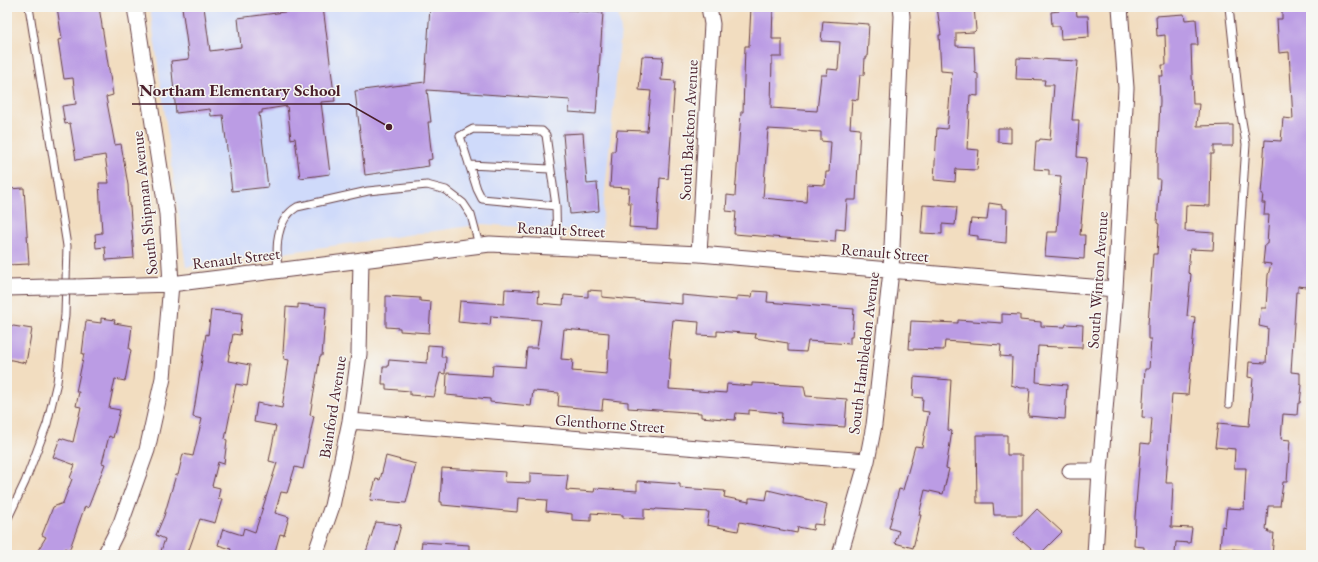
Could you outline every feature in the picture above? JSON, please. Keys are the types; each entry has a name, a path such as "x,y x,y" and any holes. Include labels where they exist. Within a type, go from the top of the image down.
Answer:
{"street":[{"name":"South Shipman Avenue","path":"106,555 121,523 147,450 163,378 171,284 167,214 135,7"},
{"name":"South Backton Avenue","path":"699,254 712,24 709,7"},
{"name":"South Hambledon Avenue","path":"840,555 867,461 874,425 890,271 902,16 901,7"},
{"name":"South Winton Avenue","path":"1095,555 1100,471 1115,289 1126,88 1120,7"},
{"name":"Renault Street","path":"7,288 171,284 490,244 699,254 1115,289"},
{"name":"Bainford Avenue","path":"315,555 332,506 350,421 359,354 361,260"},
{"name":"Glenthorne Street","path":"350,421 867,461"},
{"path":"1070,471 1100,471"}],"lane":[{"path":"7,520 25,482 47,424 57,382 65,315 67,246 29,7"},
{"path":"1229,7 1240,109 1246,144 1229,404"},
{"path":"556,206 482,199 477,189 460,136 473,129 542,131 546,135 556,206 557,247"},
{"path":"469,165 550,169"},
{"path":"278,271 277,238 289,212 297,206 368,191 427,185 446,190 463,203 470,215 479,245"}],"shaded area":[{"path":"150,7 617,7 621,30 601,233 483,224 186,267"}],"building":[{"path":"57,7 99,7 113,95 106,97 115,145 121,144 128,185 134,258 106,260 105,247 96,248 95,234 102,233 99,183 109,183 105,155 76,160 70,123 65,124 62,106 76,104 73,78 64,79 58,40 62,39"},
{"path":"182,7 204,7 210,51 241,47 238,18 323,7 335,101 321,102 330,174 300,178 295,138 291,139 287,106 262,110 262,113 259,113 268,187 232,191 223,115 211,116 210,109 176,113 171,61 189,59"},
{"path":"430,7 568,7 568,10 603,13 596,114 569,112 570,100 427,90 431,122 428,122 432,159 428,160 429,166 365,175 355,91 425,82"},
{"path":"751,7 773,7 772,39 782,39 782,57 772,57 771,108 817,111 821,75 827,75 828,69 838,70 840,42 821,41 823,21 869,24 867,58 865,58 864,75 860,75 858,100 852,99 850,128 860,129 856,200 847,200 845,230 836,229 835,242 734,234 736,212 726,211 727,195 735,196 741,112 743,112 745,46 749,46","holes":["768,129 821,132 821,141 831,142 829,172 826,172 825,185 807,184 806,202 763,198"]},
{"path":"937,7 974,7 976,30 974,32 956,33 956,46 974,47 975,73 978,74 978,96 970,95 967,149 979,150 977,170 956,169 955,182 934,180 937,128 947,129 952,72 941,71 939,35 941,35"},
{"path":"1059,7 1076,7 1077,16 1088,16 1089,37 1061,39 1060,26 1052,26 1051,12 1059,11"},
{"path":"1282,7 1311,7 1311,245 1307,287 1298,286 1298,292 1296,292 1291,372 1300,373 1300,384 1302,385 1300,403 1298,403 1297,415 1283,414 1281,439 1290,440 1287,482 1283,482 1280,506 1268,506 1266,530 1269,530 1268,533 1274,533 1272,555 1254,555 1254,551 1220,548 1222,526 1225,527 1227,508 1244,509 1246,468 1234,468 1235,449 1215,447 1218,423 1249,426 1253,378 1248,377 1249,362 1266,363 1268,328 1259,326 1261,308 1266,308 1268,275 1271,264 1263,263 1265,244 1267,244 1269,215 1264,215 1265,203 1262,203 1263,194 1261,194 1265,140 1281,141 1283,118 1293,119 1289,52 1279,53 1277,19 1282,19"},
{"path":"1184,14 1185,20 1196,19 1198,45 1191,45 1193,104 1199,104 1197,126 1233,125 1233,146 1214,146 1214,154 1211,154 1210,206 1186,205 1185,231 1214,233 1213,250 1190,249 1188,273 1191,274 1187,316 1195,317 1188,395 1172,394 1166,483 1173,483 1171,527 1192,528 1190,543 1176,542 1175,554 1144,555 1144,547 1134,546 1135,517 1141,443 1150,444 1152,418 1142,417 1145,369 1149,369 1151,339 1148,339 1148,324 1153,254 1157,254 1159,224 1157,223 1160,179 1157,179 1157,165 1160,101 1159,76 1163,76 1162,65 1166,65 1165,35 1157,36 1156,16"},
{"path":"642,56 663,57 661,80 675,81 668,179 660,178 657,229 629,227 631,203 628,203 629,188 610,187 612,151 615,151 617,130 647,131 651,91 639,90"},
{"path":"1017,58 1078,61 1072,120 1079,120 1077,157 1087,158 1080,235 1085,235 1084,259 1045,256 1047,232 1057,232 1061,176 1049,175 1049,170 1034,169 1036,141 1039,141 1040,139 1050,140 1054,85 1044,85 1045,80 1016,79"},
{"path":"998,128 1011,128 1011,143 998,142"},
{"path":"583,133 587,184 597,183 599,211 570,214 563,134"},
{"path":"24,188 29,264 7,265 7,189"},
{"path":"989,203 1002,205 1002,208 1007,209 1006,243 978,240 978,236 969,235 971,219 987,220"},
{"path":"923,205 957,207 955,225 942,224 942,234 921,233"},
{"path":"505,289 539,291 538,303 563,305 564,295 588,297 588,290 602,291 602,297 682,304 682,295 737,300 737,296 752,297 753,291 768,292 767,302 854,309 850,344 808,341 806,352 788,351 788,343 755,338 756,334 717,331 717,336 698,335 699,322 673,320 669,359 671,359 669,389 726,393 727,384 752,386 752,383 804,386 806,396 847,399 845,427 781,423 782,413 749,410 749,414 736,413 735,420 701,417 701,413 628,408 628,402 603,399 602,410 558,406 559,393 533,391 531,406 490,402 490,399 446,395 447,373 492,376 493,365 525,367 527,348 537,348 541,320 491,316 490,325 458,322 460,301 504,304","holes":["564,329 609,333 607,374 572,371 573,360 561,359"]},
{"path":"386,296 420,298 420,301 431,302 429,333 400,331 400,328 386,327"},
{"path":"298,304 326,307 322,356 320,356 310,415 314,416 303,469 295,467 287,493 281,492 275,513 289,517 284,535 280,534 274,555 229,555 231,549 218,545 223,529 242,535 244,528 255,532 277,463 269,461 276,426 254,422 257,403 282,408 289,360 284,359 283,353 286,307 298,308"},
{"path":"211,310 242,313 240,335 233,334 228,361 250,365 247,386 236,384 225,439 227,440 224,464 218,462 212,486 220,488 218,499 222,499 215,523 200,519 187,555 171,555 161,551 165,539 156,535 164,516 176,475 178,475 183,454 193,456 202,419 193,417"},
{"path":"1002,314 1020,315 1020,320 1041,322 1041,326 1065,327 1066,324 1083,325 1082,348 1038,346 1036,382 1067,385 1065,419 1028,416 1030,388 1021,388 1011,385 1012,357 1000,356 1001,345 945,341 944,350 909,349 911,321 958,323 958,320 1002,323"},
{"path":"101,318 115,320 114,323 132,326 129,349 131,350 125,381 115,379 109,408 120,410 113,438 109,436 102,463 105,464 88,508 85,506 69,551 65,548 61,555 35,555 46,537 42,535 53,507 63,503 72,479 70,478 75,465 53,457 60,438 73,442 81,407 76,406 79,392 76,392 84,354 82,354 86,321 101,323"},
{"path":"7,325 32,329 26,363 7,359"},
{"path":"428,345 442,346 441,357 446,357 445,374 440,373 434,397 410,395 410,391 386,389 386,384 382,384 383,367 388,367 389,360 427,363"},
{"path":"914,377 951,380 948,430 952,431 946,468 949,469 943,494 925,490 913,548 895,543 899,531 889,528 899,489 903,490 915,446 922,447 929,412 922,411 923,398 913,397"},
{"path":"976,435 1007,435 1007,455 1022,455 1022,515 994,515 993,503 977,503"},
{"path":"386,456 416,464 406,503 370,500 376,479 380,480"},
{"path":"442,468 506,472 505,482 530,483 530,473 568,475 566,490 594,492 595,488 637,491 637,481 680,484 680,488 725,491 724,497 749,502 749,498 766,500 768,490 827,504 823,525 814,524 813,530 798,527 797,533 740,522 738,531 707,525 709,512 644,509 644,519 623,518 623,515 591,513 591,521 572,520 572,514 546,511 547,500 518,498 517,512 442,505 442,502 440,502"},
{"path":"1037,509 1062,532 1039,555 1013,534"},
{"path":"376,522 401,525 393,555 365,555"},
{"path":"422,542 469,545 469,555 420,555"}],"place":[{"name":"Northam Elementary School","path":"389,127"}]}
